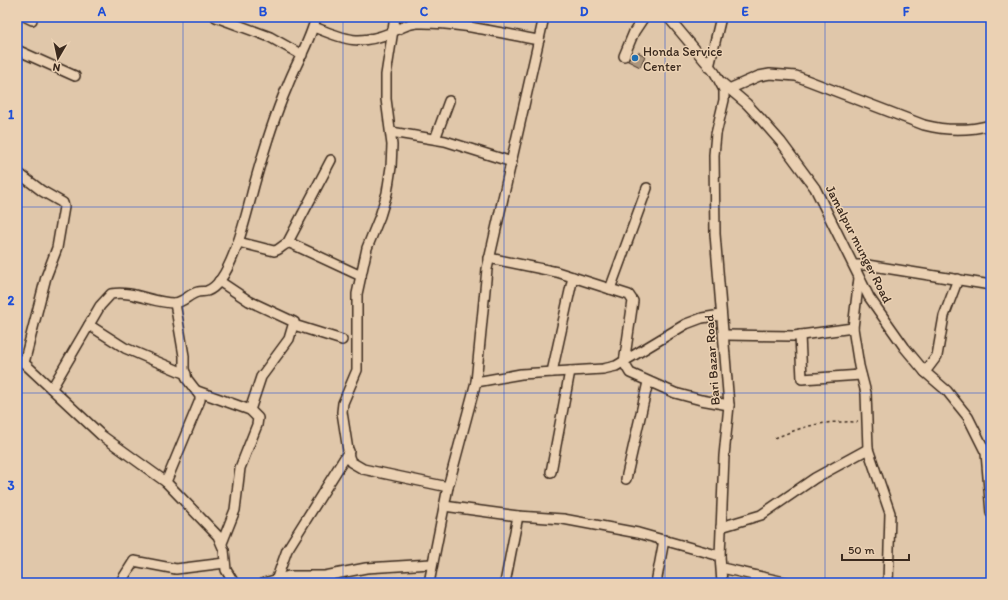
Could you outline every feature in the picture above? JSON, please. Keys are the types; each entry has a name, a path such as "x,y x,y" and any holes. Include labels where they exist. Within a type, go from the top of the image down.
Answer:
{"street":[{"path":"216,17 270,37 302,55"},
{"path":"52,388 88,325 100,306 111,294 130,294 176,303 198,292 207,291 219,281 245,224 255,182 287,87 314,27 316,17"},
{"path":"395,17 391,32 386,75 386,99 391,132 391,167 387,193 380,216 367,248 361,276 356,309 357,370 343,403 343,429 351,462 363,469 448,487"},
{"path":"429,583 431,564 448,487 476,382 483,296 489,258 544,17"},
{"path":"624,56 634,32 644,17"},
{"path":"668,17 721,82"},
{"path":"709,67 721,17"},
{"path":"314,27 350,40 372,39 400,27 416,23 434,23 539,40"},
{"path":"17,50 75,76"},
{"path":"729,89 759,76 782,74 811,81 924,125 942,130 960,130 991,125"},
{"name":"Jamalpur munger Road","path":"721,82 747,104 781,142 815,188 869,297 905,348 925,372 947,391 968,417 986,453 991,513"},
{"name":"Bari Bazar Road","path":"721,82 724,100 716,134 715,220 729,405 724,456 721,528 720,556 722,583"},
{"path":"435,139 449,101"},
{"path":"391,132 464,145 512,162"},
{"path":"238,242 274,251 288,242 331,160"},
{"path":"17,172 42,191 63,203 64,207 58,248 46,277 21,361 102,435 166,482 218,536 222,543 228,575 233,582"},
{"path":"610,289 647,188"},
{"path":"288,242 361,276"},
{"path":"489,258 573,277 629,295 633,299 624,363 630,373 648,382 690,398 729,405"},
{"path":"854,265 867,265 991,285"},
{"path":"552,372 573,277"},
{"path":"859,278 853,328 861,375 866,393 868,449 890,513 888,583"},
{"path":"925,372 937,356 944,316 958,279"},
{"path":"219,281 249,301 293,321 294,325 342,340"},
{"path":"166,482 200,405 200,396 186,374 176,303"},
{"path":"476,382 521,374 604,369 624,363 686,324 721,315"},
{"path":"88,325 125,348 186,374"},
{"path":"250,410 261,377 283,348 294,325"},
{"path":"724,335 800,335 853,328"},
{"path":"800,335 802,379 861,375"},
{"path":"551,472 570,371"},
{"path":"626,479 648,382"},
{"path":"197,391 250,410 258,418 257,425 240,468 235,510 222,543"},
{"path":"721,528 761,516 815,478 868,449"},
{"path":"277,578 287,550 349,451"},
{"path":"444,506 518,516 563,519 664,540 720,556"},
{"path":"505,583 518,516"},
{"path":"656,583 664,540"},
{"path":"120,583 134,561 176,569 225,563"},
{"path":"264,583 277,578 325,576 396,565 431,564"},
{"path":"722,568 789,583"}],"path":[{"path":"775,438 805,426 832,421 868,422"}],"building":[{"name":"Honda Service Center","path":"638,52 645,56 640,67 626,60 629,53 635,56"}],"place":[{"name":"Honda Service Center","path":"635,58"}]}
